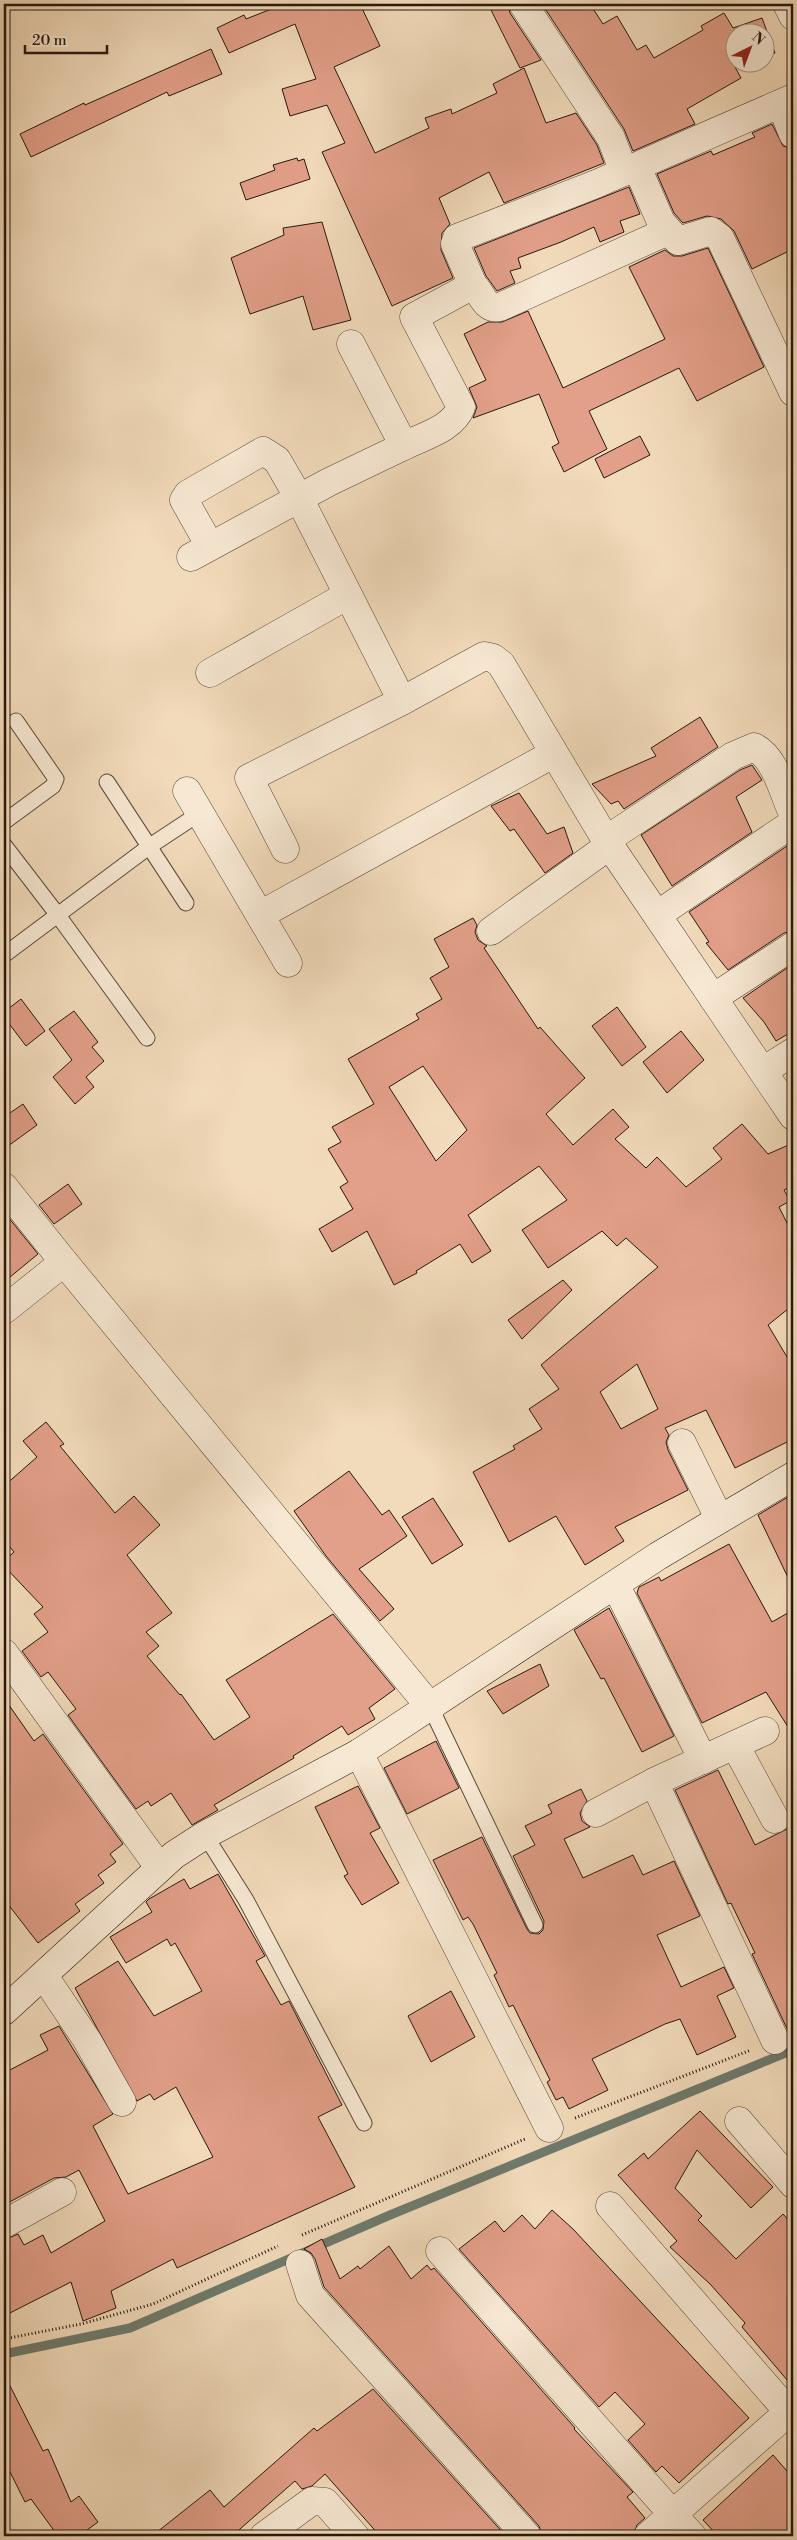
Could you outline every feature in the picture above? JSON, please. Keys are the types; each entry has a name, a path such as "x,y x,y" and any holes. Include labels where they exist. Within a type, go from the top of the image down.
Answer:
{"street":[{"path":"523,4 668,231 678,241 711,231 720,238 793,392"},
{"path":"787,4 793,16"},
{"path":"668,231 496,308 488,305 472,286 455,244 457,238 630,169 787,101 793,134"},
{"path":"402,701 299,498 277,460 270,453 263,451 188,494 184,500 200,552 299,498 450,423 458,416 461,407 414,317 472,286"},
{"path":"351,344 404,446"},
{"path":"210,673 348,595"},
{"path":"285,849 249,778 402,701 484,656 493,658 502,664 553,754 608,842 793,1116"},
{"path":"491,931 608,842 732,756 754,747 761,751 776,774 793,814"},
{"path":"260,915 553,754"},
{"path":"193,802 288,963"},
{"path":"657,915 793,823"},
{"path":"713,998 793,946"},
{"path":"763,1071 793,1052"},
{"path":"4,1187 431,1708"},
{"path":"4,1310 64,1262"},
{"path":"682,1443 720,1518"},
{"path":"4,2011 44,1976 159,1867 205,1835 359,1753 431,1708 720,1518 793,1476"},
{"path":"616,1586 703,1760"},
{"path":"4,1654 159,1867"},
{"path":"596,1813 654,1782 764,1731"},
{"path":"735,1745 775,1819"},
{"path":"359,1753 549,2128"},
{"path":"654,1782 776,2040"},
{"path":"44,1976 87,2040 122,2102"},
{"path":"739,2121 793,2184"},
{"path":"4,2224 62,2192"},
{"path":"610,2206 792,2413 648,2536"},
{"path":"440,2251 692,2536"},
{"path":"292,2254 310,2295 527,2536"},
{"path":"264,2536 312,2501 325,2502 354,2536"}],"lane":[{"path":"4,822 53,786 56,780 16,721"},
{"path":"107,782 186,903"},
{"path":"4,955 150,846 193,802"},
{"path":"4,845 57,914 147,1038"},
{"path":"431,1708 535,1925"},
{"path":"205,1835 246,1900 364,2123"}],"path":[{"path":"300,2236 549,2128 776,2040"},
{"path":"4,2339 82,2324 153,2304 292,2254"}],"building":[{"path":"284,4 360,4 380,46 334,67 375,153 429,128 425,118 451,109 452,114 497,93 493,84 524,68 546,123 576,113 597,145 604,163 504,203 489,172 439,198 450,224 442,233 441,250 453,278 392,306 322,152 345,143 327,105 290,116 282,89 316,79 295,24 229,53 217,28 244,15 246,19"},
{"path":"488,4 508,4 510,13 541,60 520,68"},
{"path":"542,4 590,4 603,24 617,16 637,50 646,45 654,58 703,30 701,26 724,13 729,22 724,22 724,72 738,72 741,78 687,109 695,124 633,151 624,129"},
{"path":"762,18 763,22 750,22"},
{"path":"211,49 222,74 169,96 167,92 31,157 20,134 84,103 85,105"},
{"path":"772,124 783,146 793,149 793,249 752,269 734,231 721,219 707,216 683,223 674,213 657,174 711,151 713,155 755,137 752,133"},
{"path":"297,158 298,161 304,159 310,179 246,200 240,183 275,170 273,165"},
{"path":"629,187 640,214 620,221 624,232 600,242 594,227 518,258 521,268 510,271 515,283 497,291 486,276 474,248"},
{"path":"322,222 351,320 313,330 303,296 250,314 231,258 284,235 283,228"},
{"path":"708,248 764,367 697,401 679,368 589,411 607,449 564,472 552,447 559,443 539,394 473,418 477,407 469,388 486,380 464,334 488,322 502,322 528,311 563,388 665,339 629,267 665,250 673,256 682,256"},
{"path":"640,436 650,455 604,478 595,459"},
{"path":"700,717 718,747 624,809 618,801 611,804 592,784 656,756 651,748"},
{"path":"752,765 762,780 736,797 752,832 672,886 641,835 740,770"},
{"path":"519,793 547,834 564,827 573,853 545,873 514,829 510,831 491,806"},
{"path":"793,842 793,931 784,933 728,970 706,943 709,942 689,912"},
{"path":"473,918 477,925 475,932 478,940 487,946 484,948 538,1029 540,1027 585,1078 546,1114 573,1145 613,1109 629,1127 615,1139 646,1168 657,1157 686,1187 722,1159 713,1148 742,1124 768,1154 793,1143 793,1186 784,1190 790,1201 779,1207 793,1235 793,1305 768,1325 793,1367 793,1439 735,1468 706,1410 665,1428 669,1435 666,1442 668,1450 688,1490 615,1527 624,1541 585,1565 556,1516 509,1542 473,1472 515,1449 513,1446 542,1429 529,1409 559,1389 541,1365 658,1267 626,1238 617,1246 602,1231 548,1268 522,1230 567,1200 539,1166 468,1215 491,1251 472,1263 460,1244 416,1271 417,1273 394,1285 367,1231 332,1252 319,1229 353,1209 340,1187 348,1182 328,1149 341,1142 332,1127 374,1104 348,1059 419,1019 416,1014 442,999 430,978 449,967 434,939","holes":["423,1066 467,1130 436,1161 389,1087","637,1364 658,1409 621,1429 600,1392"]},
{"path":"793,964 793,1031 776,1041 764,1022 743,998"},
{"path":"21,999 45,1031 26,1046 4,1017 4,1012"},
{"path":"617,1007 646,1047 622,1066 592,1026"},
{"path":"74,1011 98,1042 92,1047 104,1061 86,1077 94,1087 75,1104 53,1077 72,1060 49,1029"},
{"path":"681,1031 704,1060 667,1093 643,1062"},
{"path":"23,1104 37,1125 4,1149 4,1117"},
{"path":"68,1184 82,1204 54,1224 39,1205"},
{"path":"4,1212 38,1254 4,1282"},
{"path":"563,1280 572,1290 522,1339 508,1320"},
{"path":"46,1422 64,1444 60,1446 115,1513 134,1496 160,1525 127,1555 172,1613 146,1632 159,1646 147,1656 181,1694 214,1740 250,1717 226,1680 333,1614 395,1689 369,1708 375,1719 348,1735 342,1726 293,1756 294,1758 214,1805 218,1810 192,1825 171,1793 151,1806 148,1801 136,1809 68,1715 76,1709 48,1672 41,1677 22,1651 48,1632 34,1614 43,1607 4,1566 4,1561 14,1552 4,1540 4,1486 37,1457 23,1441"},
{"path":"349,1471 382,1515 389,1510 407,1536 359,1569 394,1609 380,1621 326,1556 294,1511"},
{"path":"793,1494 793,1588 758,1515"},
{"path":"433,1498 463,1545 432,1564 402,1517"},
{"path":"729,1544 772,1622 793,1610 793,1735 766,1692 702,1723 637,1593 639,1587 659,1577 661,1581"},
{"path":"609,1608 674,1736 642,1752 604,1678 601,1679 574,1630"},
{"path":"540,1664 549,1686 503,1714 487,1691"},
{"path":"4,1698 34,1741 43,1734 123,1844 110,1854 116,1862 98,1875 104,1883 75,1904 80,1911 38,1943 4,1899"},
{"path":"436,1741 459,1788 407,1814 384,1768"},
{"path":"718,1770 755,1845 793,1826 793,2054 789,2047 789,2033 752,1954 755,1953 731,1903 728,1904 675,1790"},
{"path":"358,1786 380,1828 370,1833 399,1883 362,1905 344,1876 348,1874 315,1807"},
{"path":"581,1789 587,1801 580,1813 582,1821 590,1827 564,1839 583,1878 633,1855 643,1875 674,1861 700,1916 657,1935 681,1987 724,1967 734,1988 717,1996 736,2037 697,2055 680,2019 665,2024 592,2059 608,2090 569,2109 563,2097 556,2100 547,2082 550,2080 513,2005 509,2007 494,1975 497,1973 473,1924 468,1917 463,1920 433,1860 482,1837 527,1929 530,1933 539,1934 543,1930 544,1921 513,1856 535,1845 525,1826 552,1813 548,1805"},
{"path":"218,1874 265,1956 256,1961 281,2005 289,2001 342,2105 318,2117 355,2187 177,2268 173,2259 111,2291 116,2308 83,2321 71,2282 4,2316 4,2240 18,2234 24,2245 43,2235 51,2253 105,2221 79,2170 66,2177 54,2178 4,2205 4,2073 48,2050 40,2035 59,2026 113,2114 93,2126 128,2194 213,2157 176,2087 154,2100 150,2094 137,2101 75,1988 118,1961 154,2016 202,1991 175,1943 171,1946 167,1939 126,1963 110,1937 152,1912 146,1902 149,1899 184,1879 190,1889"},
{"path":"451,1991 475,2037 431,2062 408,2016"},
{"path":"700,2111 773,2187 751,2208 697,2150 675,2188 702,2216 698,2220 736,2259 783,2214 793,2225 793,2387 742,2327 745,2323 710,2284 670,2247 677,2241 618,2175 644,2153 648,2159"},
{"path":"552,2210 573,2229 749,2418 679,2483 662,2466 656,2472 628,2440 645,2424 615,2392 599,2407 459,2249 495,2221 504,2232 522,2215 535,2229"},
{"path":"322,2239 340,2279 358,2266 360,2269 389,2246 411,2279 427,2265 431,2270 434,2268 574,2429 633,2492 627,2497 645,2518 637,2525 633,2536 542,2536 539,2526 324,2287 315,2259 311,2253 304,2249"},
{"path":"4,2374 43,2451 48,2449 71,2502 79,2496 98,2522 79,2536 58,2536 31,2499 25,2502 4,2460"},
{"path":"373,2389 506,2536 380,2536 325,2474 312,2486 302,2489 295,2481 232,2536 152,2536 210,2490 224,2507 314,2428 317,2431"},
{"path":"773,2455 793,2478 793,2536 718,2536 703,2520"}],"waterway":[{"path":"4,2354 130,2328 390,2215 793,2050"}]}
